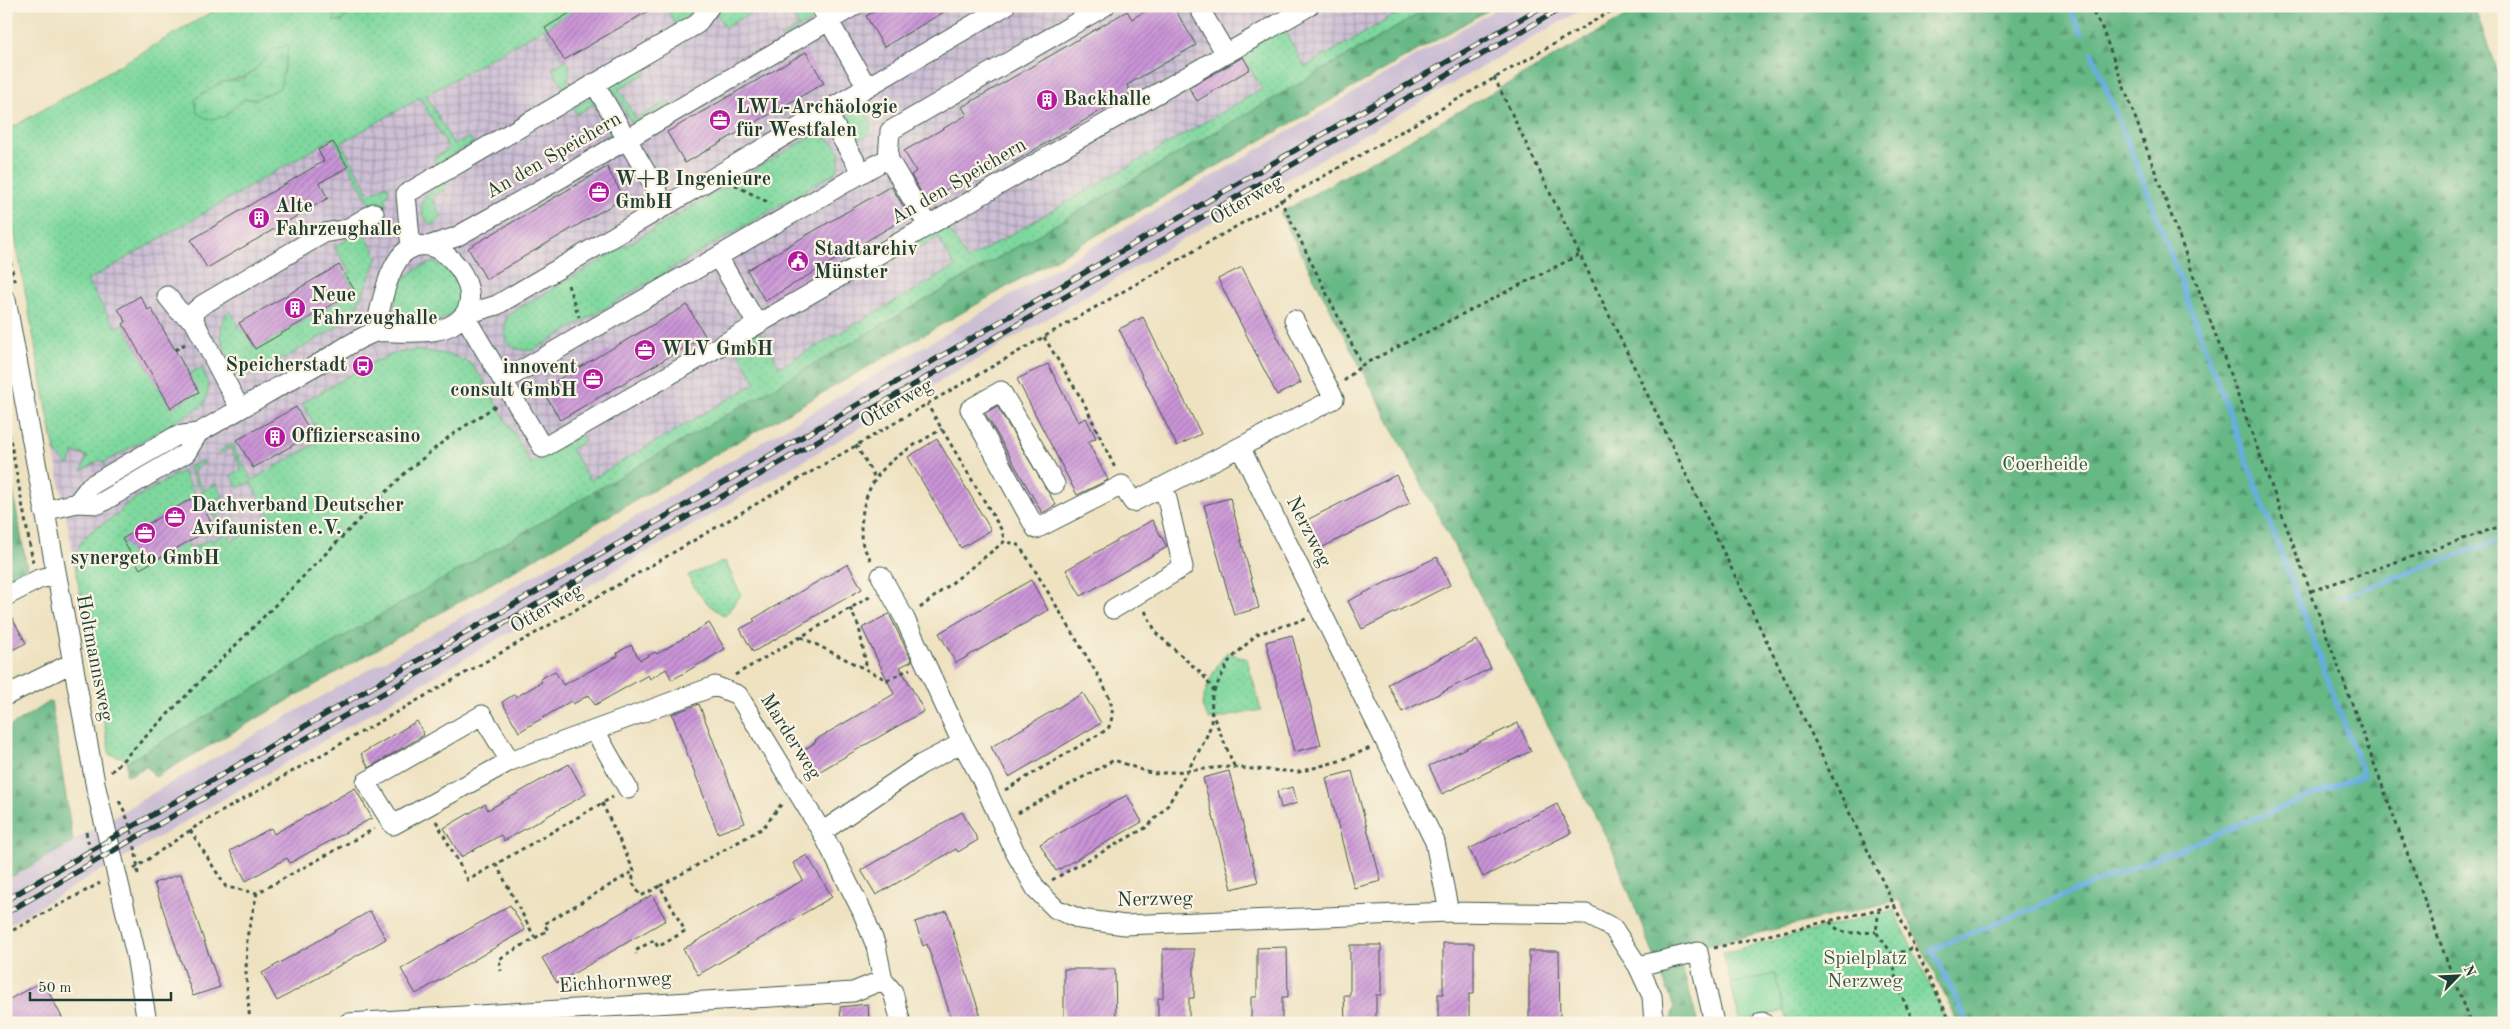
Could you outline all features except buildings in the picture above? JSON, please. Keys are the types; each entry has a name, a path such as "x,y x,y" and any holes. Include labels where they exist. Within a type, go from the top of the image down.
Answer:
{"street":[{"name":"An den Speichern","path":"710,6 697,24 406,194 420,247 456,237 627,140 824,14 854,6"},
{"path":"44,511 77,503 99,504 186,452 198,433 374,332 421,332 444,329 464,315 496,305 1004,6"},
{"path":"928,226 888,158 890,131 1105,6"},
{"path":"1198,6 1226,54"},
{"name":"An den Speichern","path":"464,315 543,448 1309,6"},
{"path":"824,14 867,87"},
{"path":"594,83 665,205"},
{"path":"826,111 862,173"},
{"path":"508,388 584,334 888,158"},
{"path":"194,321 195,311 202,305 324,233 347,229 374,213"},
{"path":"374,332 391,275 400,257 420,247 443,251 455,262 467,285 470,299 464,315"},
{"path":"718,256 757,324"},
{"path":"167,296 179,310 194,321 240,409"},
{"name":"Holtmannsweg","path":"7,310 44,511 47,577 72,663 96,788 109,880 136,955 147,1023"},
{"path":"1056,484 1002,391 970,409 1036,529 1122,485 1132,502 1334,399 1294,320"},
{"name":"Nerzweg","path":"1240,447 1434,842 1449,912"},
{"path":"1113,609 1183,567 1164,486"},
{"path":"6,596 47,577"},
{"name":"Nerzweg","path":"884,581 905,618 1000,822 1036,889 1056,910 1080,920 1125,925 1449,912 1586,914 1613,928 1638,966 1652,996 1654,1023"},
{"path":"7,695 72,663"},
{"path":"510,761 482,715 366,782 393,825 510,761 715,686"},
{"name":"Marderweg","path":"715,686 738,695 822,832 862,911 876,946 883,980 893,992 901,1023"},
{"path":"595,731 628,789"},
{"path":"822,832 920,765 962,743"},
{"path":"1638,966 1698,952 1714,1023"},
{"name":"Eichhornweg","path":"348,1023 566,1016 853,992 883,980"}],"path":[{"name":"Otterweg","path":"6,934 109,880 138,867 190,830 534,634 1280,199 1620,6"},
{"path":"2089,6 2102,28 2470,1023"},
{"path":"1494,77 1896,905 1951,1023"},
{"path":"717,176 791,214"},
{"path":"1280,199 1362,365"},
{"path":"1329,388 1348,379 1362,365 1580,254"},
{"path":"561,267 584,334"},
{"path":"1044,337 1084,403 1122,485"},
{"path":"106,778 405,473 508,388"},
{"path":"927,404 1001,529 1006,541 1018,545 1102,682 1111,701 1114,718 1108,729 990,797"},
{"path":"6,417 32,557 47,577"},
{"path":"715,686 850,608 884,581 862,545 860,532 867,492 875,478 901,453 942,429"},
{"path":"856,445 875,478"},
{"path":"2311,591 2504,525"},
{"path":"905,618 1006,541"},
{"path":"1137,594 1157,634 1203,675 1214,691"},
{"path":"850,608 859,627 867,670"},
{"path":"1036,889 1147,827 1168,805 1211,725 1210,708 1214,691 1229,661 1257,634 1269,629 1297,623 1322,612"},
{"path":"800,637 888,680 925,662"},
{"path":"1210,708 1235,768"},
{"path":"1000,822 1114,760 1153,774 1189,769 1235,768 1299,772 1339,761 1385,742"},
{"path":"435,819 468,880 628,789"},
{"path":"602,803 634,871 632,882 642,896 763,828 783,802 798,792"},
{"path":"190,830 226,887 258,893 380,826"},
{"path":"496,864 535,938"},
{"path":"501,971 499,959 548,930 544,924 634,871"},
{"path":"636,954 634,951 654,940 658,947 685,931 660,886"},
{"path":"250,1023 246,973 246,937 258,893"},
{"path":"1698,952 1896,905"},
{"path":"1879,909 1876,932 1893,956 1896,983 1914,1023"},
{"path":"1830,921 1833,927 1844,932 1876,932"},
{"path":"1893,956 1916,947"}],"shaded area":[{"name":"Speicherstadt","path":"560,6 1451,6 126,774 126,762 122,757 110,755 29,314"},
{"path":"1501,6 1588,6 1293,175 6,926 6,881 148,796 618,527"}],"green space":[{"path":"222,6 341,6 338,8 334,21 342,21 351,9 359,6 581,6 545,28 570,67 567,89 565,90 552,68 564,61 544,28 426,95 454,145 470,137 473,143 437,164 433,158 449,149 420,98 341,143 370,194 387,185 390,191 385,198 387,206 370,204 333,138 87,281 116,328 123,324 171,408 189,374 202,367 209,387 204,405 104,463 100,460 82,471 87,456 74,452 69,466 57,454 53,442 6,187 6,131","holes":["273,49 256,99 243,99 224,117 221,82 246,76 257,68"]},
{"path":"341,6 359,6 351,9 342,21 333,21 338,8"},
{"path":"665,6 696,6 689,17 676,25"},
{"path":"718,6 753,6 755,10 725,28 715,11"},
{"path":"788,6 810,6 817,18 781,39 780,37 799,26"},
{"path":"1411,6 1433,6 127,762 122,757 110,755 74,560 81,542 91,531 117,515 126,504 182,471 196,496 123,539 140,569 187,542 191,549 211,538 213,541 225,534 188,468 202,460 204,463 192,470 204,491 216,484 223,497 211,504 232,541 271,518 250,482 238,488 231,475 242,469 230,448 219,454 218,452 231,444 252,480 317,443 313,435 318,431 302,403 371,363 396,353 418,350 451,355 470,363 482,378 531,464 581,435 585,441 571,449 590,480 756,383 738,351 736,352 733,346 759,331 780,367 955,267 938,237 919,248 915,241 946,224 967,260 1262,89 1240,51 1295,20 1298,25 1285,32 1305,67"},
{"path":"1433,6 1495,6 155,777 147,766 129,776 126,774 127,762"},
{"name":"Coerheide","path":"1644,6 2474,6 2504,92 2504,1023 1958,1023 1899,900 1678,952 1698,1023 1670,1023 1674,1007 1611,846 1280,213"},
{"path":"289,45 280,88 256,99 243,99 224,117 208,119 197,113 195,99 221,82 241,80 255,70 273,49"},
{"path":"645,66 648,72 619,89 636,119 668,101 670,104 633,125 611,86"},
{"path":"594,96 616,135 593,148 592,145 611,134 594,104 577,114 573,108"},
{"path":"857,111 867,115 871,125 867,135 857,139 847,135 843,125 847,115"},
{"path":"821,136 832,142 838,150 840,160 836,172 534,350 518,349 508,342 504,331 508,315 810,137"},
{"path":"444,183 446,189 431,197 442,217 431,226 422,212 422,200 431,191"},
{"path":"362,231 378,257 354,313 344,323 255,376 245,373 237,367 224,349 222,339 221,328 230,310 241,331 244,330 255,349 355,291 346,275 351,272 334,247"},
{"path":"433,262 445,268 458,284 460,297 458,304 449,315 442,319 427,324 412,324 399,316 396,310 396,296 412,272"},
{"path":"6,453 27,568 6,579"},
{"path":"725,561 741,595 725,616 712,608 695,588 688,575"},
{"path":"1227,652 1247,659 1261,710 1209,720 1202,706 1214,671"},
{"path":"51,701 73,842 6,880 6,729"},
{"name":"Spielplatz Nerzweg","path":"1894,910 1948,1023 1787,1023 1784,1011 1740,1021 1723,953"},
{"path":"1775,974 1784,1011 1740,1021 1731,984"}],"waterway":[{"path":"2067,6 2082,33"},
{"path":"1968,1023 1932,949 2363,775 2150,199 2092,53"},
{"path":"2339,598 2504,538"}],"railway":[{"path":"6,900 1543,6"},
{"path":"6,913 1565,6"}],"place":[{"name":"Backhalle","path":"1047,100"},
{"name":"LWL-Archäologie für Westfalen","path":"720,120"},
{"name":"W+B Ingenieure GmbH","path":"599,192"},
{"name":"Alte Fahrzeughalle","path":"259,218"},
{"name":"Stadtarchiv Münster","path":"798,261"},
{"name":"Neue Fahrzeughalle","path":"295,308"},
{"name":"WLV GmbH","path":"645,350"},
{"name":"Speicherstadt","path":"363,366"},
{"name":"innovent consult GmbH","path":"593,379"},
{"name":"Offizierscasino","path":"275,437"},
{"name":"Dachverband Deutscher Avifaunisten e.V.","path":"175,517"},
{"name":"synergeto GmbH","path":"145,533"}]}
